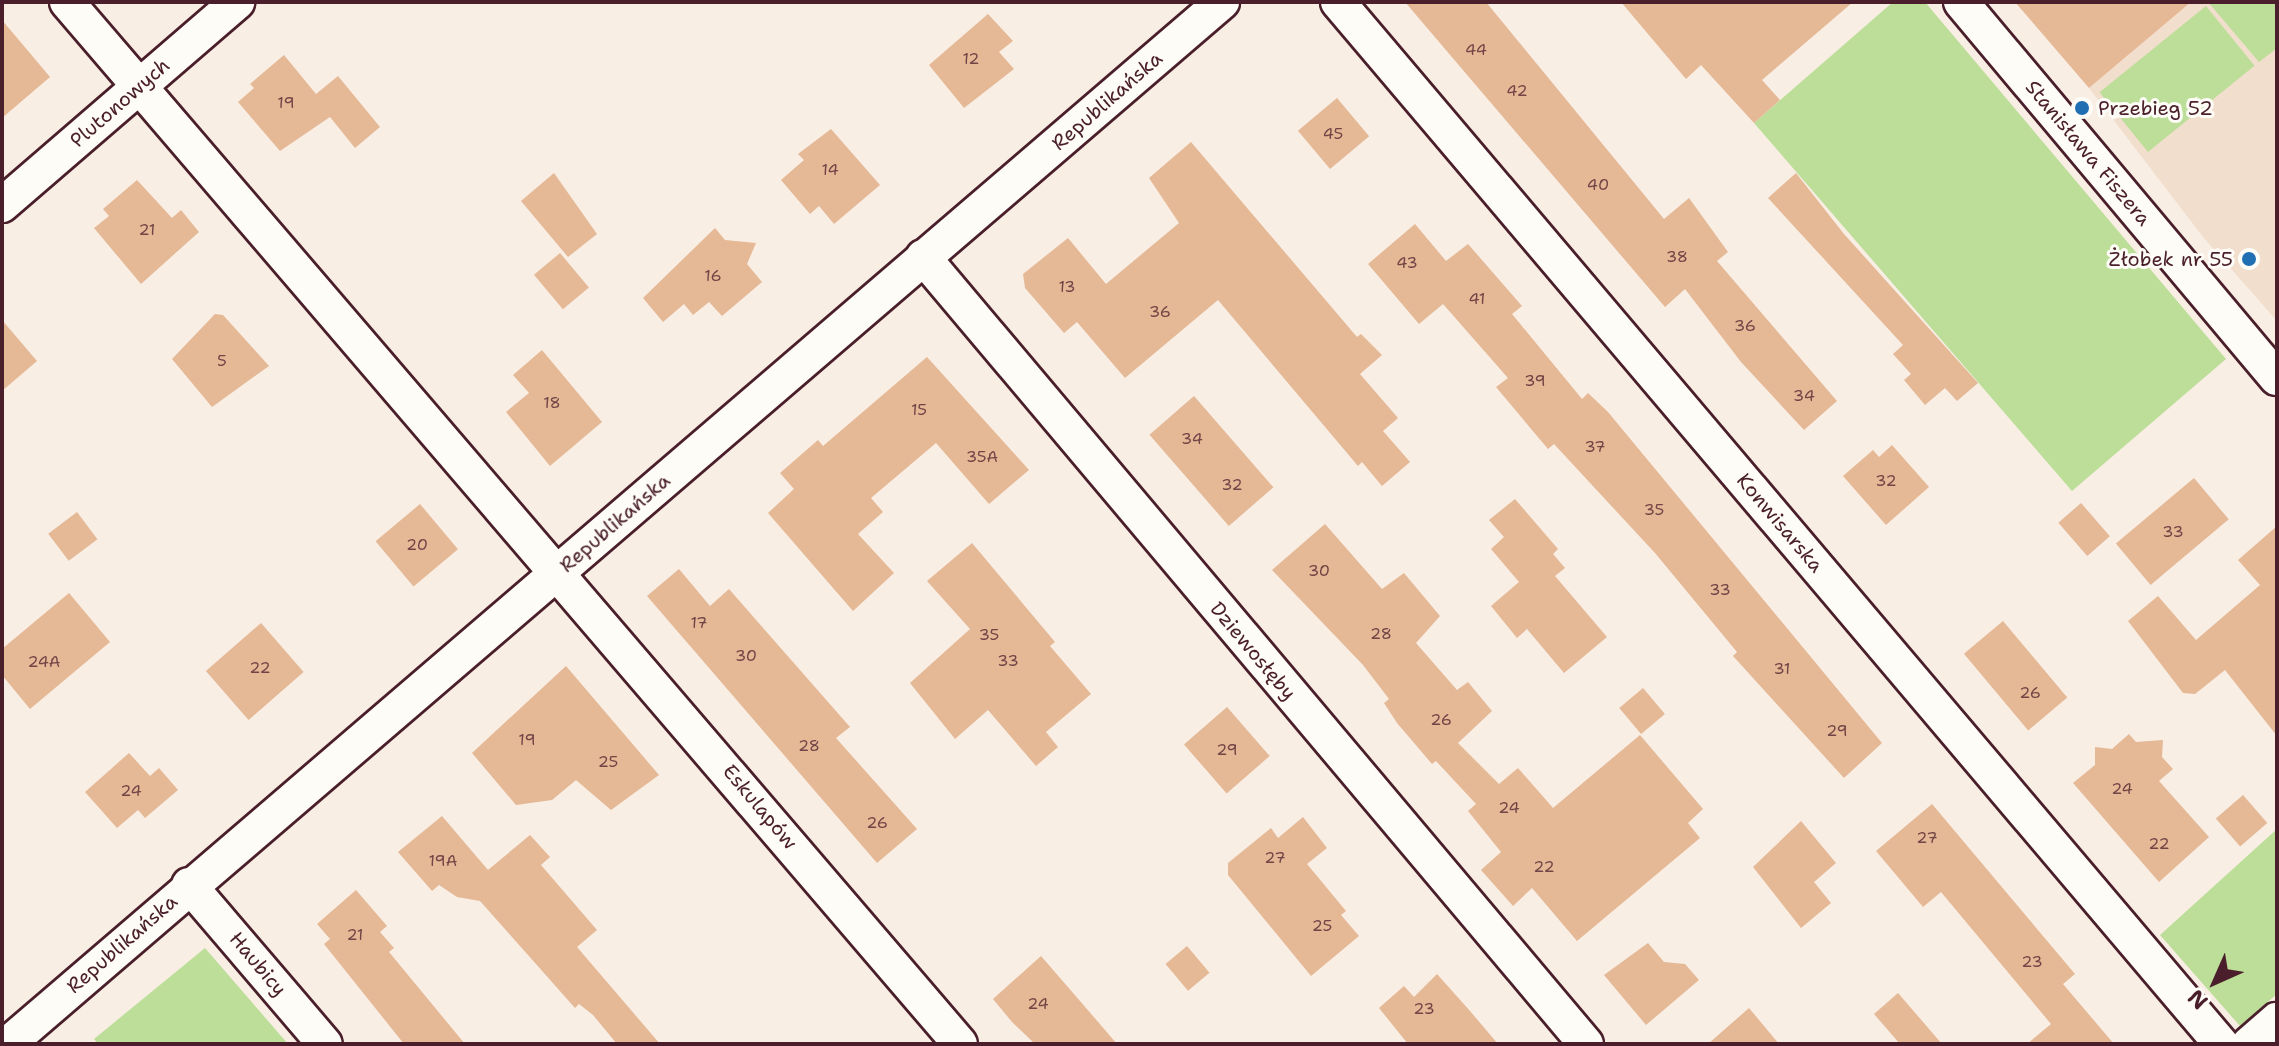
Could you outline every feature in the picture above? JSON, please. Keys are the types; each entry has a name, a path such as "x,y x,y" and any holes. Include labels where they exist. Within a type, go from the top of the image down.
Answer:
{"street":[{"name":"Eskulapów","path":"67,2 559,571 960,1044"},
{"name":"Plutonowych","path":"2,205 237,2"},
{"name":"Republikańska","path":"8,1044 189,885 1222,2"},
{"name":"Konwisarska","path":"1338,2 2221,1044"},
{"name":"Stanisława Fiszera","path":"1961,2 2277,378"},
{"name":"Dziewosłęby","path":"923,257 1586,1044"},
{"name":"Haubicy","path":"189,885 325,1044"},
{"path":"2249,1044 2277,1020"}],"shaded area":[{"path":"2191,2 2277,2 2277,321 2203,237 2089,88"}],"green space":[{"path":"1893,2 1925,2 2226,359 2072,491 1754,123"},
{"path":"2208,2 2277,2 2277,48 2259,62"},
{"path":"2206,6 2254,66 2148,152 2100,92"},
{"path":"2277,829 2277,994 2240,1026 2160,935"},
{"path":"205,948 288,1044 98,1044 94,1039"}],"building":[{"path":"1405,2 1486,2 1664,219 1689,198 1728,252 1717,261 1837,401 1804,430 1741,362 1685,289 1665,307"},
{"path":"1621,2 1853,2 1762,80 1780,100 1754,123 1701,65 1686,79"},
{"path":"2015,2 2191,2 2089,88"},
{"path":"988,14 1013,41 999,52 1014,69 964,108 929,65"},
{"path":"2,20 50,77 2,118"},
{"path":"284,55 316,94 338,76 380,127 355,148 330,117 280,151 238,102 254,88 250,84"},
{"path":"1337,98 1369,136 1330,169 1298,131"},
{"path":"831,129 880,185 834,224 819,206 810,214 781,180 804,160 798,154"},
{"path":"1191,142 1357,337 1361,334 1382,355 1360,374 1398,418 1383,431 1410,462 1382,486 1362,462 1358,466 1218,300 1125,378 1077,322 1064,333 1025,288 1023,274 1068,238 1106,284 1179,223 1149,178"},
{"path":"554,173 597,234 568,257 521,201"},
{"path":"1796,173 1844,234 1978,383 1957,401 1945,388 1925,405 1904,380 1911,374 1893,354 1903,345 1768,198"},
{"path":"137,180 172,218 181,210 199,232 141,284 94,228 109,216 103,209"},
{"path":"1415,224 1446,261 1468,244 1522,306 1512,314 1582,399 1588,393 1608,412 1882,743 1844,778 1733,656 1737,652 1655,553 1554,444 1548,449 1496,387 1508,378 1443,304 1419,324 1368,264"},
{"path":"715,228 725,240 756,243 747,264 762,282 722,316 709,302 693,315 684,304 663,322 643,298"},
{"path":"560,253 589,287 563,309 534,275"},
{"path":"215,314 223,315 269,366 212,407 172,359"},
{"path":"2,320 37,361 2,391"},
{"path":"542,350 602,422 550,466 506,412 529,393 513,375"},
{"path":"927,357 1029,470 989,504 936,443 871,498 883,512 858,534 894,573 853,611 768,513 794,489 780,473 818,440 823,446"},
{"path":"1194,396 1273,487 1229,526 1149,435"},
{"path":"1892,445 1929,487 1886,525 1843,476 1873,450 1879,457"},
{"path":"2194,478 2229,519 2151,585 2116,544"},
{"path":"1515,499 1558,549 1553,554 1565,568 1555,576 1607,637 1564,673 1527,629 1517,638 1491,606 1519,582 1491,549 1504,537 1489,520"},
{"path":"2081,503 2110,536 2087,556 2058,523"},
{"path":"420,504 458,549 413,586 376,541"},
{"path":"77,512 97,539 69,561 48,534"},
{"path":"1325,524 1382,589 1404,573 1440,616 1416,643 1457,690 1468,682 1492,711 1458,743 1499,784 1518,768 1553,808 1640,735 1703,809 1688,823 1700,838 1577,941 1532,888 1513,906 1481,870 1501,852 1468,811 1476,804 1436,761 1432,764 1397,723 1384,703 1389,699 1363,665 1272,570"},
{"path":"2277,526 2277,736 2225,670 2195,694 2183,693 2128,621 2158,596 2196,640 2260,585 2238,560"},
{"path":"972,543 1055,642 1050,646 1091,694 1046,732 1058,747 1036,766 988,710 955,739 910,683 970,629 927,581"},
{"path":"679,569 710,606 729,589 850,727 836,738 917,829 877,863 647,596"},
{"path":"69,593 110,642 30,709 2,675 2,649"},
{"path":"2003,621 2067,698 2028,730 1964,654"},
{"path":"261,623 304,672 249,720 206,671"},
{"path":"566,666 659,775 611,810 576,780 552,800 516,805 472,753"},
{"path":"1643,688 1665,714 1641,734 1619,708"},
{"path":"1227,707 1270,756 1227,793 1184,744"},
{"path":"2129,734 2136,742 2163,740 2162,757 2173,769 2159,781 2209,837 2159,882 2073,783 2095,765 2095,747 2112,749"},
{"path":"129,753 150,776 159,768 178,790 145,818 138,810 117,828 85,792"},
{"path":"2243,795 2267,823 2240,847 2216,819"},
{"path":"1932,804 2075,974 2063,984 2114,1044 2027,1044 2051,1024 1941,892 1923,907 1876,851"},
{"path":"442,816 488,870 530,835 550,857 541,865 597,930 577,947 660,1044 617,1044 593,1015 579,1004 575,1008 480,901 457,897 439,885 432,891 398,852"},
{"path":"1303,817 1327,848 1307,864 1346,911 1341,915 1359,936 1311,976 1228,875 1228,863 1271,828 1278,838"},
{"path":"1801,821 1836,863 1814,882 1831,903 1801,928 1753,867"},
{"path":"356,890 387,926 380,932 394,948 389,952 465,1044 404,1044 324,944 330,939 317,924"},
{"path":"1648,943 1664,962 1685,964 1699,980 1646,1025 1604,975"},
{"path":"1187,946 1209,973 1188,991 1166,964"},
{"path":"1041,956 1117,1044 1035,1044 1012,1022 993,999"},
{"path":"1437,974 1498,1044 1408,1044 1379,1008 1404,986 1414,997"},
{"path":"1898,993 1942,1044 1900,1044 1874,1014"},
{"path":"1749,1008 1779,1044 1708,1044"}],"place":[{"name":"Przebieg 52","path":"2082,108"},
{"name":"Żłobek nr 55","path":"2249,259"}]}
